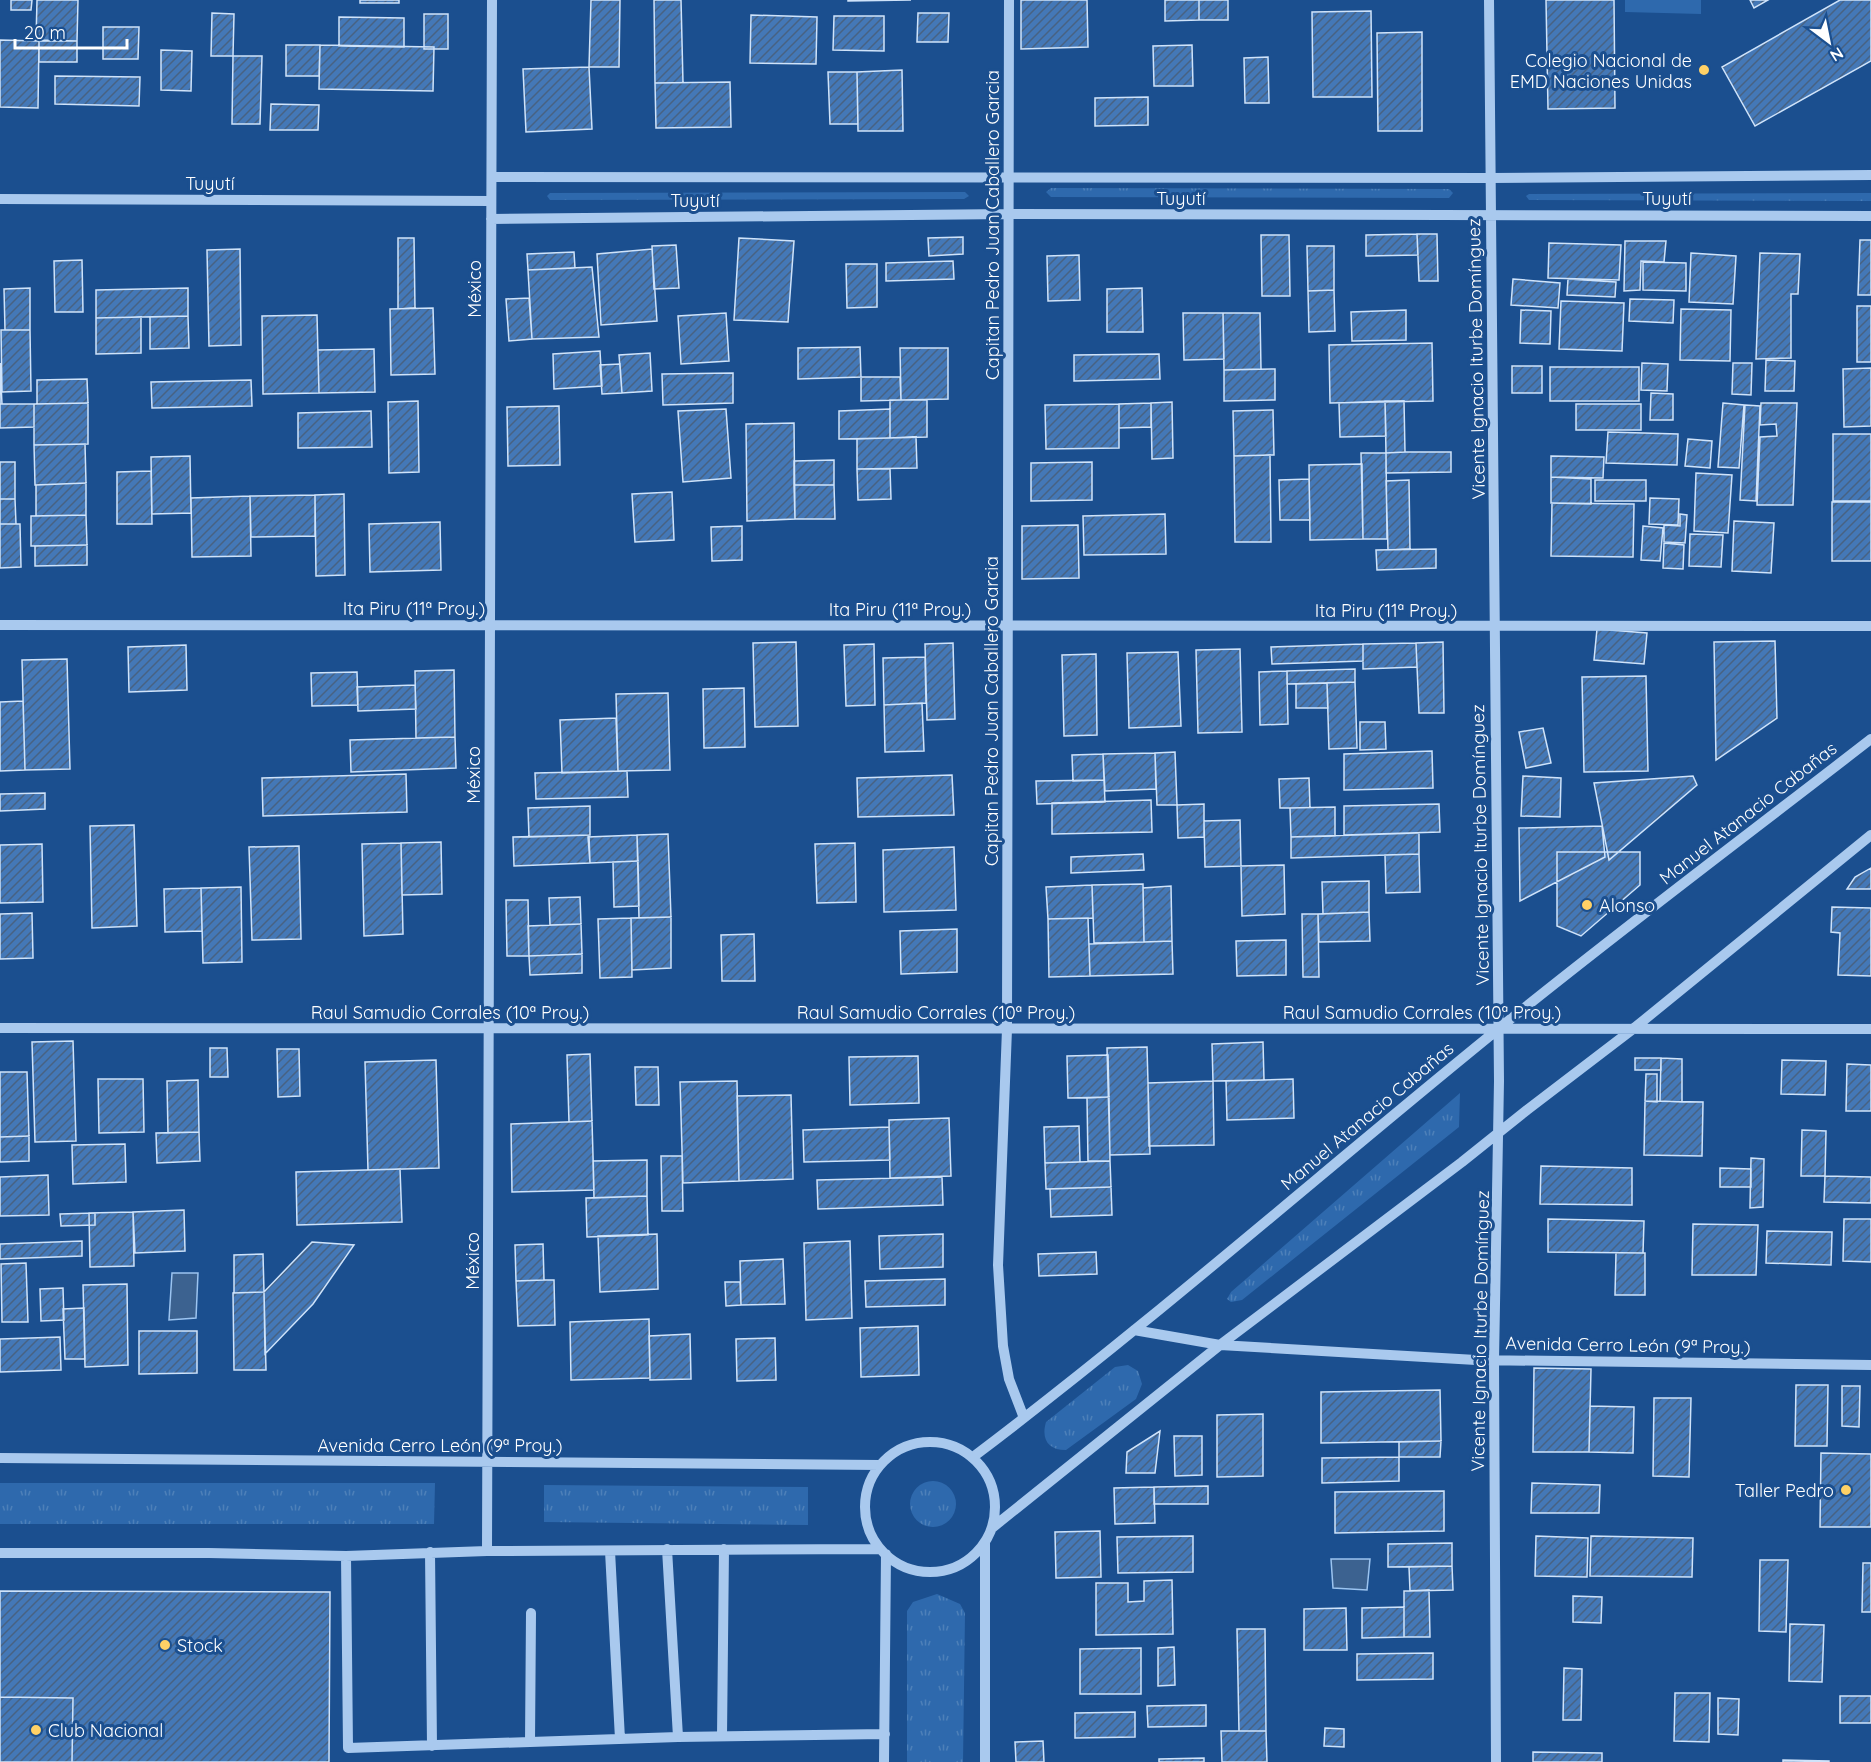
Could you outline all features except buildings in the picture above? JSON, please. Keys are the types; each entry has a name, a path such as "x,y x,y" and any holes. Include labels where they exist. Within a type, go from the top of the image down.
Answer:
{"street":[{"name":"México","path":"488,1551 492,0"},
{"name":"Capitan Pedro Juan Caballero Garcia","path":"1009,0 1006,1029 998,1265 1002,1346 1009,1379 1024,1418"},
{"name":"Vicente Ignacio Iturbe Domínguez","path":"1489,0 1499,1133 1494,1360 1496,1762"},
{"name":"Tuyutí","path":"492,177 1491,178 1871,175"},
{"name":"Tuyutí","path":"0,199 491,201"},
{"name":"Tuyutí","path":"491,219 1009,214 1871,216"},
{"name":"Ita Piru (11ª Proy.)","path":"0,625 1871,626"},
{"name":"Manuel Atanacio Cabañas","path":"973,1457 1134,1330 1498,1029 1871,739"},
{"path":"992,1528 1220,1345 1633,1029 1871,835"},
{"name":"Raul Samudio Corrales (10ª Proy.)","path":"0,1028 1871,1029"},
{"name":"Avenida Cerro León (9ª Proy.)","path":"1134,1330 1220,1345 1494,1360 1871,1365"},
{"path":"927,1441 959,1448 973,1457 986,1471 993,1489 996,1509 992,1528 985,1543 963,1564 934,1573 904,1567 883,1551 871,1536 866,1522 867,1492 872,1477 880,1465 907,1446 927,1441"},
{"name":"Avenida Cerro León (9ª Proy.)","path":"0,1458 880,1465"},
{"path":"985,1543 985,1762"},
{"path":"0,1553 209,1553 346,1556 430,1552 667,1549 883,1551"},
{"path":"667,1549 678,1737"},
{"path":"722,1736 724,1549"},
{"path":"610,1551 620,1739"},
{"path":"883,1551 884,1762"},
{"path":"430,1552 432,1746"},
{"path":"346,1556 348,1748 678,1737 885,1734"},
{"path":"530,1742 531,1613"}],"green space":[{"path":"1625,0 1701,0 1701,14 1625,12"},
{"path":"1051,188 1449,189 1453,193 1449,198 1051,197 1046,192"},
{"path":"965,192 969,196 964,199 550,200 547,196 550,193"},
{"path":"1871,193 1871,201 1529,200 1526,196 1529,194"},
{"path":"1460,1093 1459,1127 1242,1300 1231,1302 1227,1299 1231,1292"},
{"path":"1128,1365 1138,1371 1142,1384 1136,1399 1066,1450 1050,1446 1044,1434 1046,1422 1115,1367"},
{"path":"933,1481 949,1488 956,1504 949,1520 933,1527 917,1520 910,1504 917,1488"},
{"path":"0,1483 435,1483 434,1524 0,1524"},
{"path":"544,1485 808,1487 808,1525 544,1522"},
{"path":"937,1594 960,1604 965,1613 963,1762 907,1762 907,1611 913,1602"}],"shaded area":[{"path":"172,1273 198,1273 196,1318 169,1320"},
{"path":"1331,1559 1370,1559 1367,1590 1333,1588"}],"place":[{"name":"Colegio Nacional de EMD Naciones Unidas","path":"1704,70"},
{"name":"Alonso","path":"1587,905"},
{"name":"Taller Pedro","path":"1846,1490"},
{"name":"Stock","path":"165,1645"},
{"name":"Club Nacional","path":"36,1730"}]}
